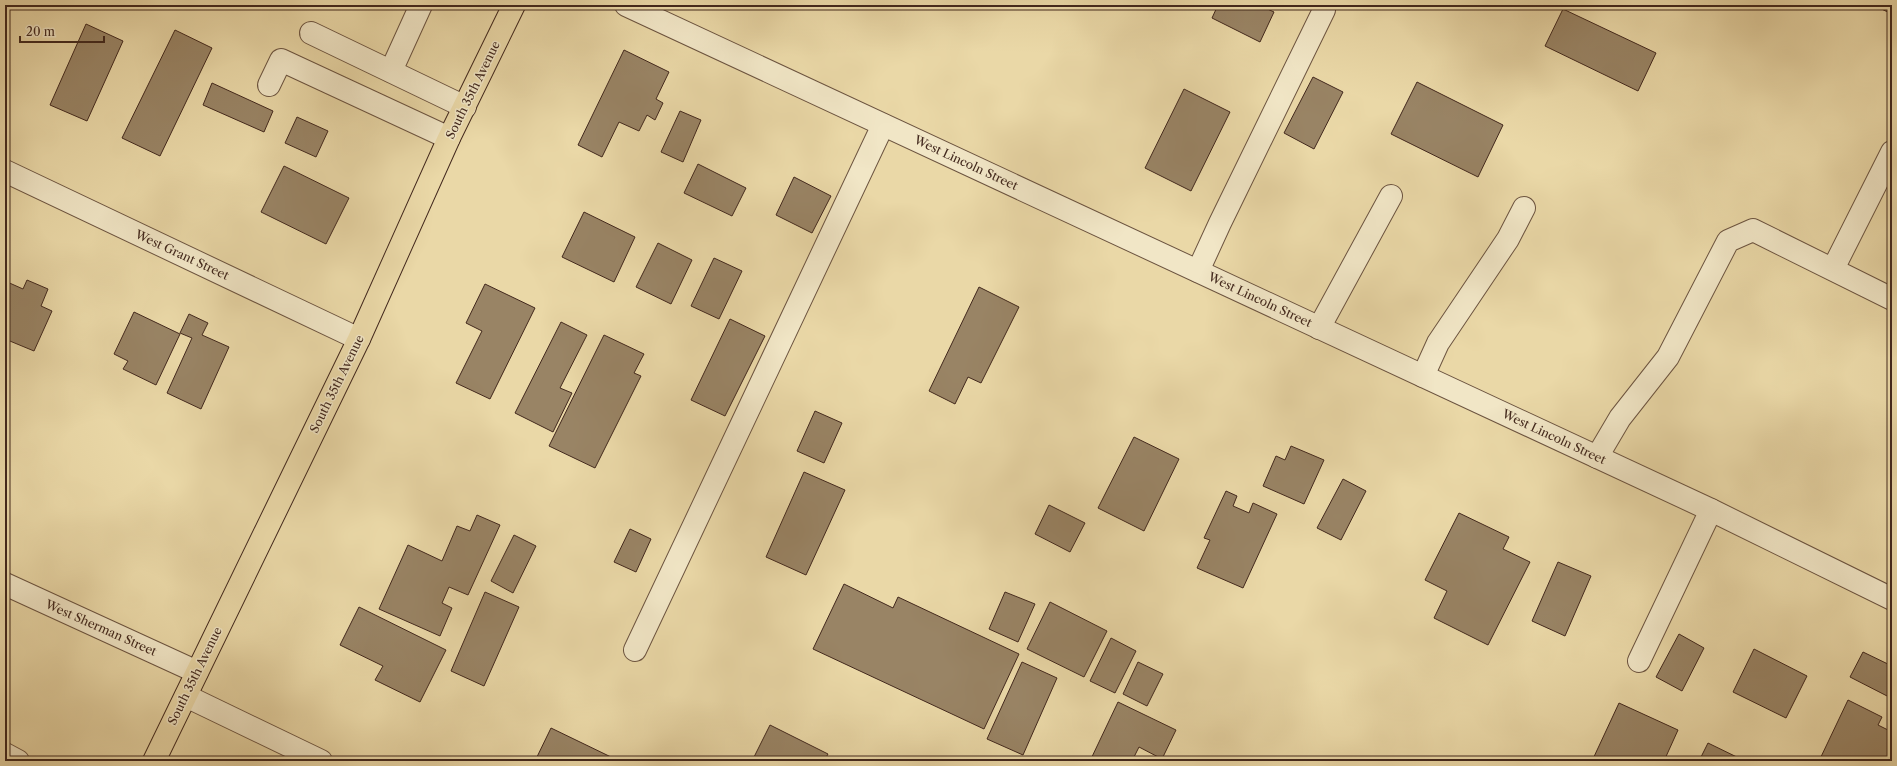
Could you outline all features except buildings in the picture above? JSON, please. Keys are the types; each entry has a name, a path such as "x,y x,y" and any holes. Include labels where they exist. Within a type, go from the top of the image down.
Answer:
{"main road":[{"name":"South 35th Avenue","path":"154,761 359,339 450,138 514,5"}],"street":[{"path":"391,71 421,5"},
{"name":"West Lincoln Street","path":"635,7 883,125 1711,510 1892,599"},
{"path":"1198,271 1324,10"},
{"path":"311,33 465,106"},
{"path":"269,84 280,60 450,138"},
{"path":"635,650 883,125"},
{"path":"1833,269 1892,152"},
{"name":"West Grant Street","path":"5,171 359,339"},
{"path":"1320,328 1391,196"},
{"path":"1423,376 1438,343 1508,239 1524,208"},
{"path":"1597,457 1620,418 1668,357 1728,241 1754,230 1892,298"},
{"path":"1639,661 1711,510"},
{"name":"West Sherman Street","path":"5,584 198,672"},
{"path":"186,696 321,761"},
{"path":"5,754 18,761"}]}
